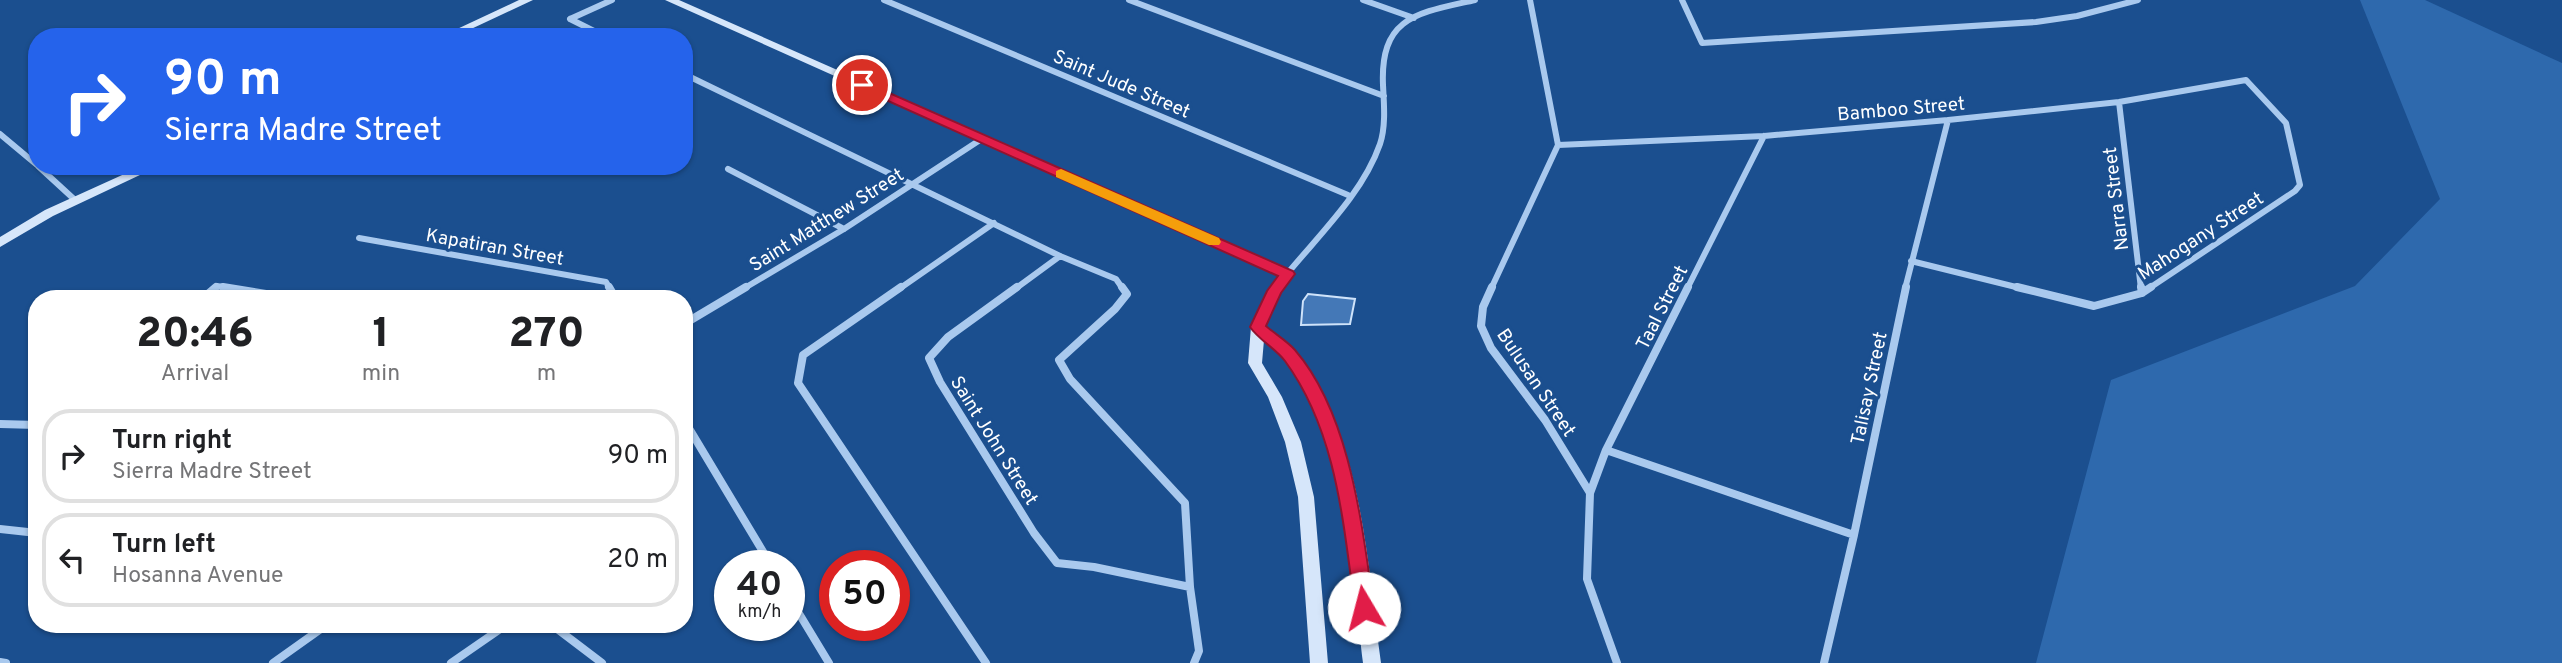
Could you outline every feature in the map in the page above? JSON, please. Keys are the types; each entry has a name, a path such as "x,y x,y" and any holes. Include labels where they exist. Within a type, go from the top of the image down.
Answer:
{"main road":[{"path":"465,28 528,0"},
{"path":"670,0 1287,274 1274,291 1258,327 1255,363 1275,397 1293,442 1306,496 1319,663"},
{"path":"0,243 75,200 132,175"},
{"path":"1258,327 1289,354 1311,389 1331,434 1348,492 1372,663"}],"street":[{"path":"588,28 569,19 612,0"},
{"name":"Saint Jude Street","path":"884,0 1348,195"},
{"path":"1129,0 1384,96"},
{"path":"1363,0 1414,18"},
{"path":"1287,274 1348,195 1379,146 1385,120 1385,49 1390,36 1400,25 1414,18 1475,0"},
{"path":"1530,0 1558,145"},
{"path":"1682,0 1702,43 2036,22 2077,16 2138,0"},
{"path":"693,78 1060,256 1116,279 1127,294 1115,309 1059,360 1070,379 1185,503 1190,587 1199,651 1194,663"},
{"name":"Bamboo Street","path":"1558,145 1764,136 1948,120 2119,103 2246,80"},
{"name":"Mahogany Street","path":"1911,261 2094,306 2142,292 2295,191 2300,185 2286,123 2246,80"},
{"name":"Narra Street","path":"2119,103 2142,292"},
{"name":"Talisay Street","path":"1824,663 1854,535 1911,261 1948,120"},
{"path":"0,134 28,158"},
{"name":"Taal Street","path":"1590,494 1606,450 1764,136"},
{"name":"Saint Matthew Street","path":"693,319 844,229 983,138"},
{"name":"Bulusan Street","path":"1558,145 1483,307 1481,326 1491,348 1545,420 1590,494"},
{"path":"728,169 844,229"},
{"path":"47,175 75,200"},
{"path":"986,663 799,383 803,355 994,223"},
{"name":"Kapatiran Street","path":"359,238 606,282 611,290"},
{"name":"Saint John Street","path":"1060,256 948,337 929,358 940,382 1034,533 1057,563 1094,567 1190,587"},
{"path":"212,290 217,286 242,290"},
{"path":"0,424 28,425"},
{"path":"693,434 762,550"},
{"path":"1606,450 1854,535"},
{"path":"1590,494 1587,579 1618,663"},
{"path":"0,529 28,532"},
{"path":"805,623 829,663"},
{"path":"273,663 315,633"},
{"path":"451,663 494,633"},
{"path":"563,633 602,663"},
{"path":"0,662 6,663"}],"shaded area":[{"path":"2360,0 2425,0 2562,63 2562,663 2036,663 2111,380 2355,286 2440,199"}],"building":[{"path":"1308,294 1355,299 1350,324 1301,325 1303,301"}],"slow traffic":[{"path":"1061,174 1214,242"}],"route":[{"path":"862,85 1287,274 1274,291 1258,327 1289,354 1311,389 1331,434 1348,492 1364,608"}]}
